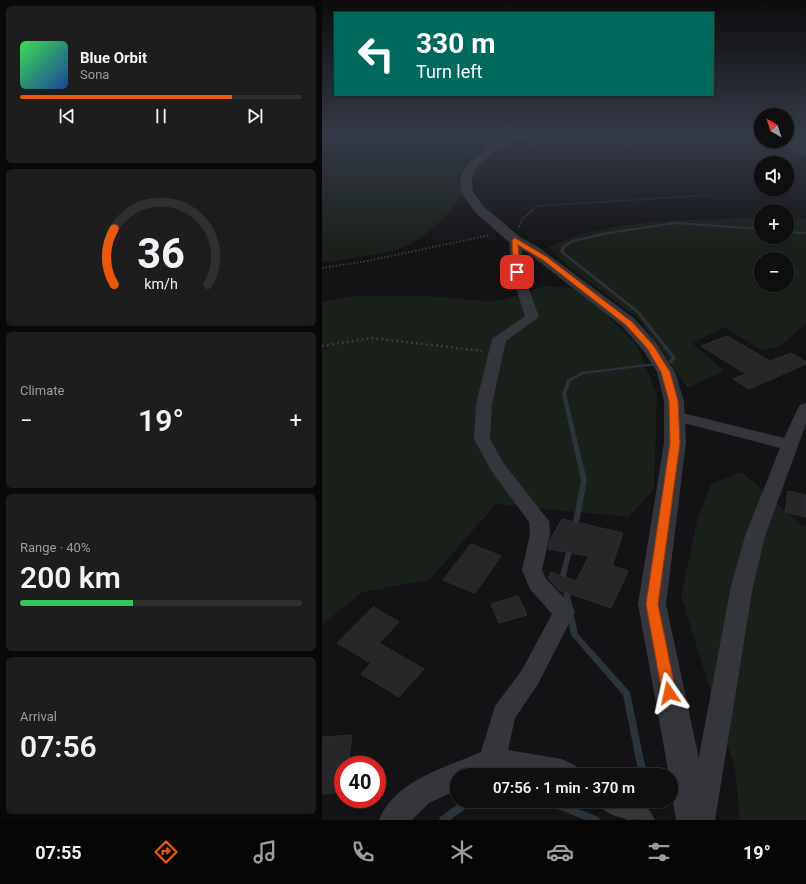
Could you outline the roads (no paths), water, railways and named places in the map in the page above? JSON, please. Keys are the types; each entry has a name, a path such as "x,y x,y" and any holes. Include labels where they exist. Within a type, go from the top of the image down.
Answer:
{"street":[{"path":"468,172 466,180 467,192 479,210 510,236 533,250 592,293 629,323 645,341 666,372 674,401 675,443 652,604 694,820"},
{"path":"492,760 504,714 530,677 564,612 536,582 532,570 540,534 539,522 491,456 482,439 486,398 499,340 532,317 519,280 510,236"},
{"path":"700,820 742,586 755,536 789,445 806,409"},
{"path":"674,416 789,445"},
{"path":"474,768 492,760 539,768"},
{"path":"393,820 419,793 450,779"},
{"path":"621,808 641,820"}],"waterway":[{"path":"670,362 674,358 638,312 562,252 563,247 573,241 608,233 675,223 754,229"},
{"path":"794,232 806,233"},
{"path":"575,528 584,480 564,394 569,380 582,373 655,364"},
{"path":"570,547 563,575 575,635 627,694 642,768"},
{"path":"443,820 459,808"},
{"path":"566,808 596,820"},
{"path":"629,820 634,808"}]}
